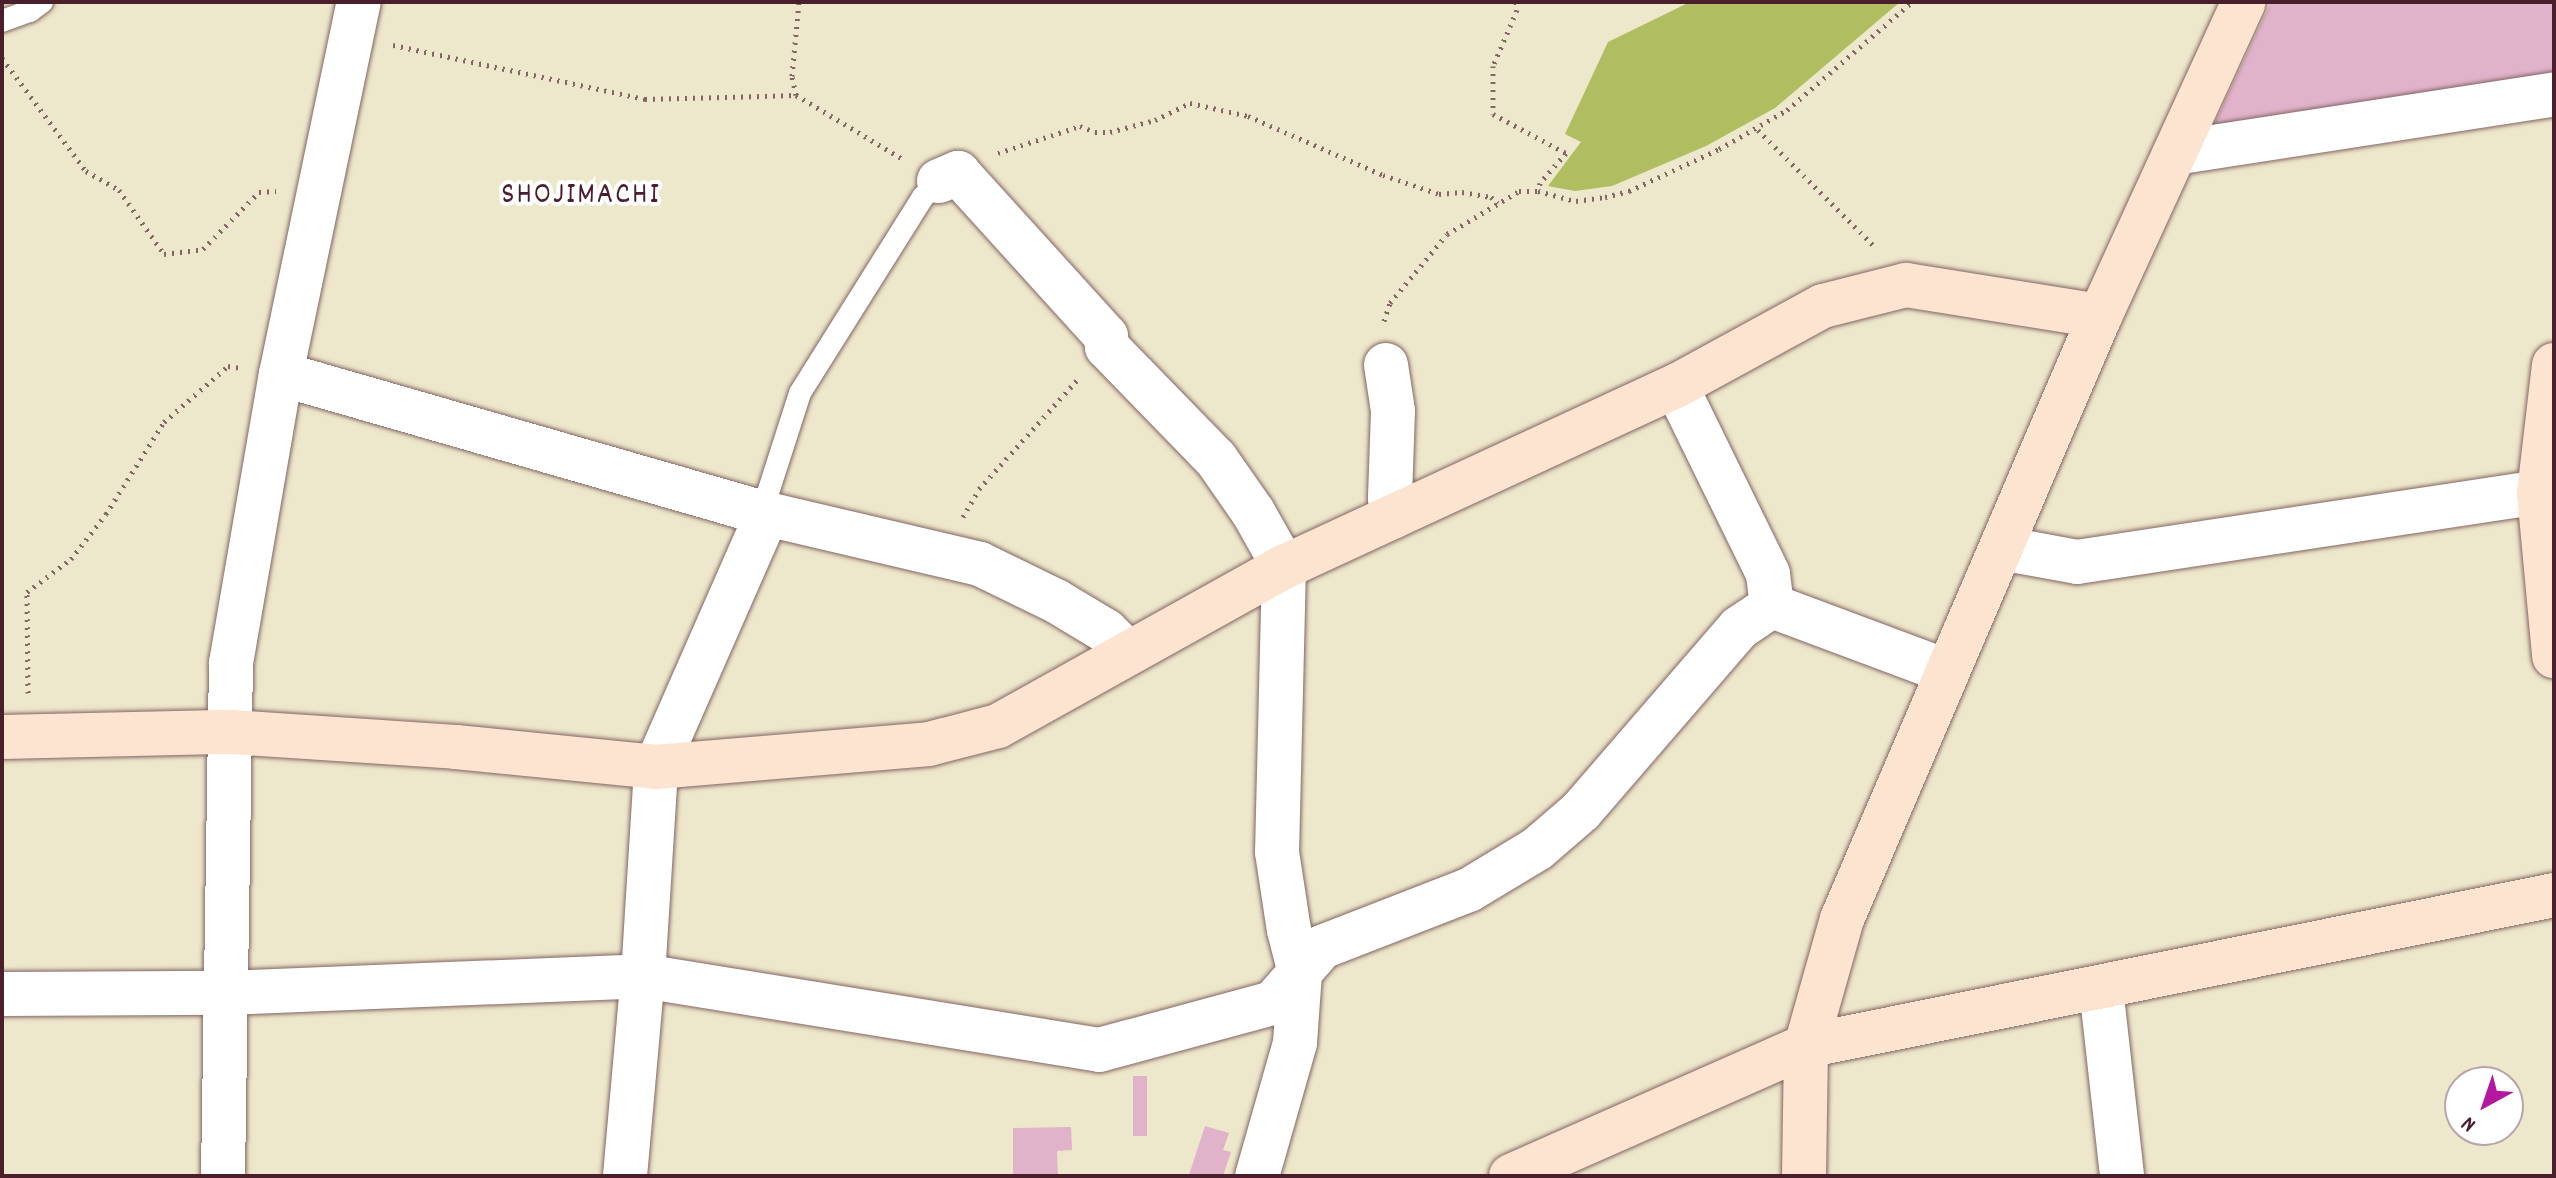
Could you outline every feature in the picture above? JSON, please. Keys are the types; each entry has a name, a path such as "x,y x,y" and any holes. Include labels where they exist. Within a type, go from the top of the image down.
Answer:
{"street":[{"path":"223,1176 231,663 281,374 359,2"},
{"path":"1804,1176 1806,1046 1842,919 2100,316 2244,2"},
{"path":"2175,153 2554,94"},
{"path":"948,177 1106,336 1107,347 1216,459 1253,512 1284,567 1277,852 1300,973 1295,1043 1257,1176"},
{"path":"15,736 231,732 456,747 656,767 929,744 998,726 1284,567 1676,386 1823,306 1906,285 2100,316"},
{"path":"1386,365 1393,411 1390,498 1393,517"},
{"path":"2554,365 2546,491 2554,656"},
{"path":"281,374 767,514 980,564 1056,601 1106,631 1127,652"},
{"path":"1676,386 1768,574 1772,606"},
{"path":"2001,548 2077,562 2546,491"},
{"path":"625,1176 643,976 656,767 767,514"},
{"path":"1772,606 1946,671"},
{"path":"2,994 226,993 643,976 1099,1050 1273,1003 1322,947 1469,890 1537,849 1581,811 1739,628 1772,606"},
{"path":"1511,1176 1806,1046 2554,895"},
{"path":"2101,988 2122,1176"}],"lane":[{"path":"2,21 30,11 42,2"},
{"path":"767,514 766,499 800,393 923,197 948,177"}],"path":[{"path":"796,95 792,76 799,2"},
{"path":"1516,2 1517,10 1493,66 1493,114 1566,153 1540,183 1538,191"},
{"path":"1386,365 1379,336 1390,303 1447,234 1519,191 1538,191 1576,201 1629,191 1758,130 1823,81 1912,2"},
{"path":"350,50 381,42 645,99 796,95 948,177 981,159 1080,126 1095,132 1110,132 1155,120 1190,103 1248,116 1383,175 1439,194 1462,192 1491,197 1498,203"},
{"path":"2,58 86,171 119,190 164,254 203,249 259,192 321,187"},
{"path":"1758,130 1885,256 1893,289"},
{"path":"945,557 979,489 1107,347"},
{"path":"15,736 27,592 71,559 106,514 164,422 228,366 281,374"}],"green space":[{"path":"1690,2 1900,2 1775,108 1706,146 1612,186 1575,191 1548,186 1581,142 1565,134 1608,42"}],"building":[{"path":"2271,2 2554,2 2554,78 2211,131"},
{"path":"1133,1076 1147,1076 1147,1136 1133,1136"},
{"path":"1205,1126 1229,1133 1223,1150 1231,1152 1223,1176 1189,1175"},
{"path":"1071,1127 1072,1150 1057,1151 1058,1176 1013,1176 1013,1128"}],"district":[{"name":"SHOJIMACHI","path":"581,197"}]}
